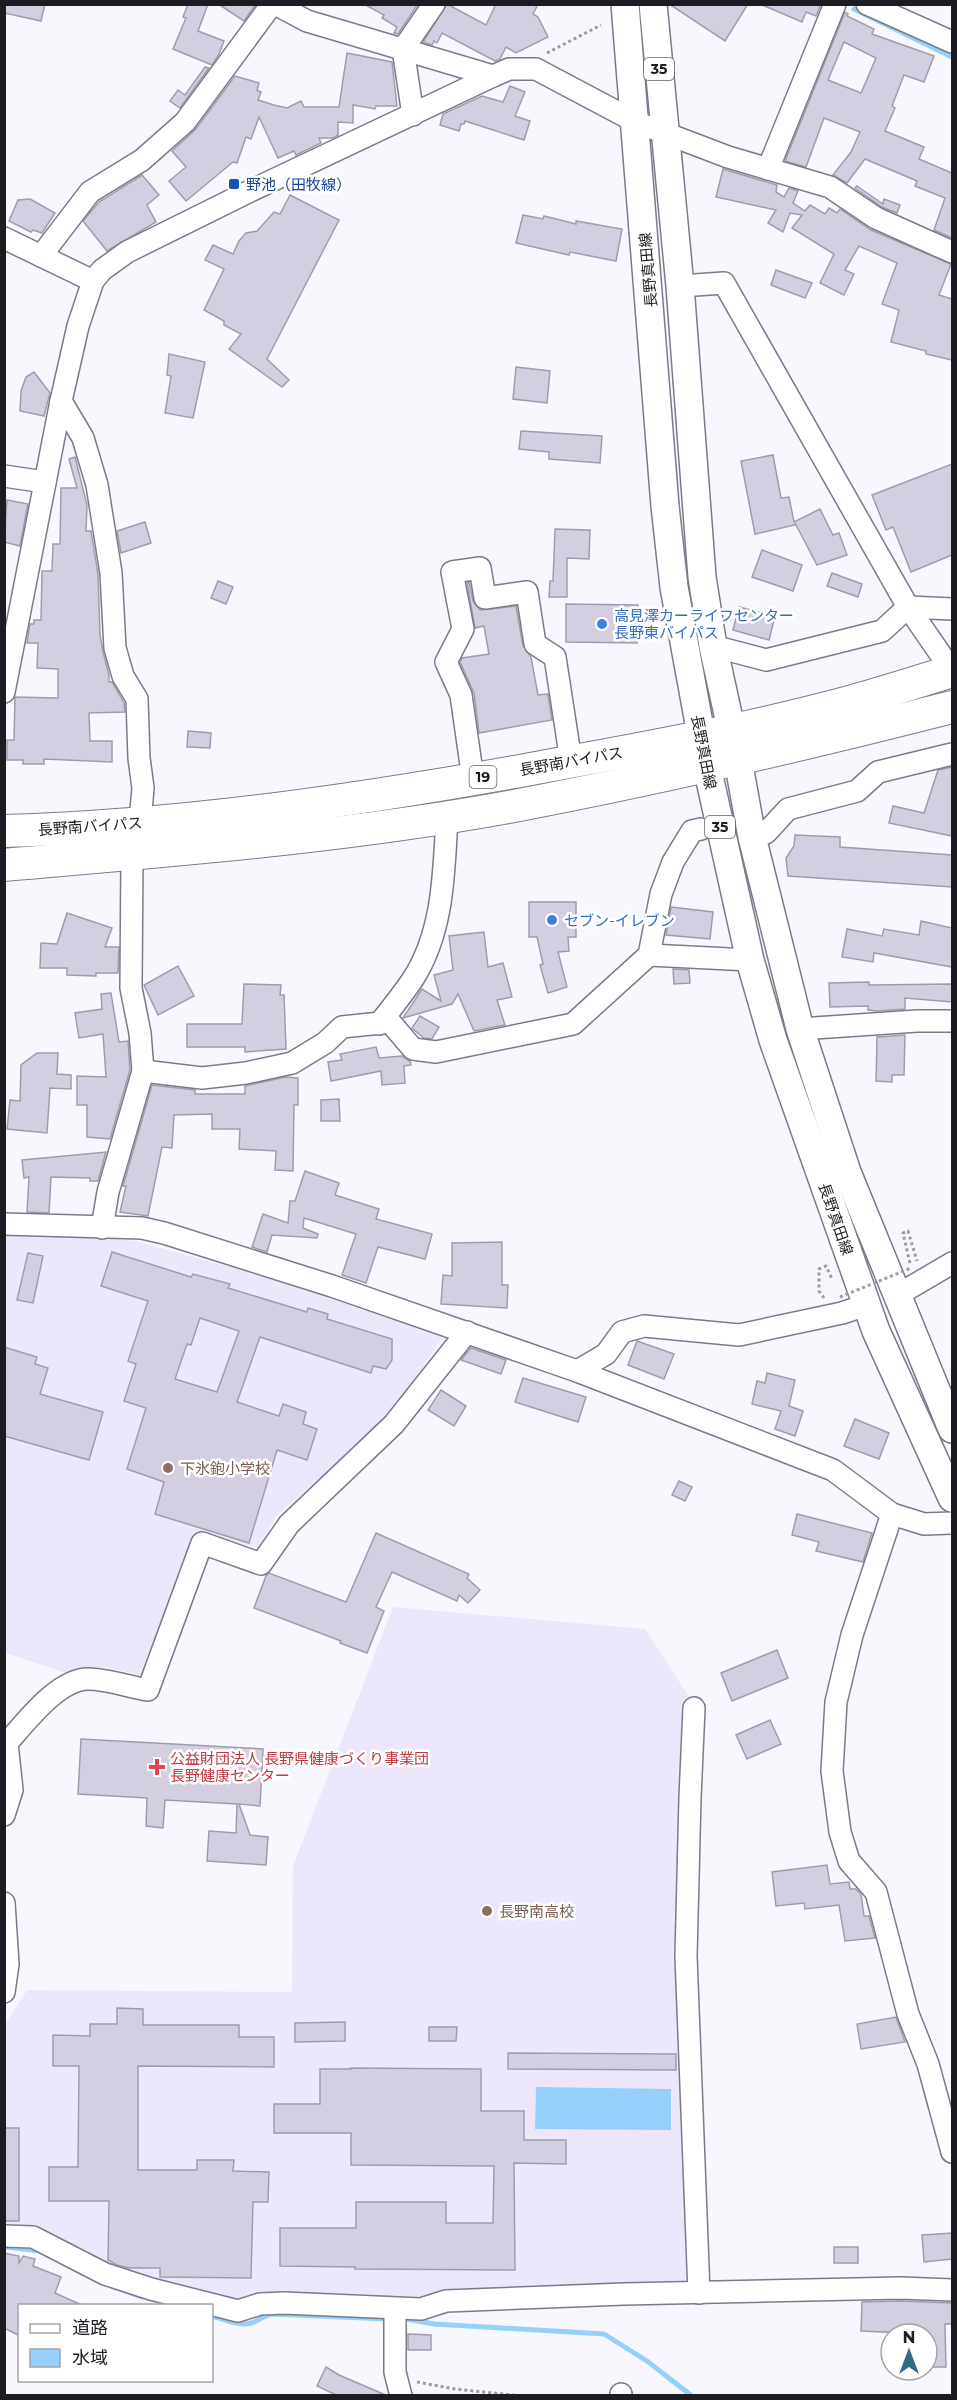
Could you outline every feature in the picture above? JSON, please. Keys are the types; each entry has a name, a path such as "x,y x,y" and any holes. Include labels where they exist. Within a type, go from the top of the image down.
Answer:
{"highway":[{"name":"長野南バイパス","path":"4,831 70,829 216,817 473,779 716,733 845,703 952,671"},
{"name":"長野南バイパス","path":"4,865 132,855 513,806 707,767 952,707"}],"main road":[{"name":"長野真田線","path":"625,4 665,506 674,587 716,733 738,760 752,837 800,1029 847,1172 952,1429"},
{"name":"長野真田線","path":"653,4 680,286 695,502 702,577 712,646 716,733 707,767 750,960 773,1040 866,1305 952,1498"}],"street":[{"path":"41,256 90,192 142,160 185,122 273,4 307,21 493,76"},
{"path":"413,115 404,49 434,4"},
{"path":"768,169 835,4"},
{"path":"867,4 952,42"},
{"path":"4,692 61,401 78,326 93,281 102,270 127,252 493,76 510,69 536,69 636,122 728,157 830,187 876,218 952,252"},
{"path":"4,238 93,281"},
{"path":"680,286 723,283 908,607 952,671"},
{"path":"61,401 83,438 97,485 111,573 115,648 123,676 137,699 143,788 140,822"},
{"path":"4,476 45,482"},
{"path":"473,779 461,695 446,662 463,629 452,572 480,568 485,598 526,592 535,644 555,657 571,761"},
{"path":"712,646 766,660 882,631 908,607 952,609"},
{"path":"752,837 766,833 788,809 857,791 878,772 952,754"},
{"path":"379,1023 414,978 429,948 443,886 447,816"},
{"path":"143,1071 202,1078 246,1073 292,1063 326,1043 342,1027 390,1022 413,1049 436,1052 573,1023 649,956 661,894 673,862 692,831 701,829"},
{"path":"102,1228 108,1192 143,1071 140,1033 131,988 132,855"},
{"path":"649,956 750,960"},
{"path":"800,1029 917,1021 952,1022"},
{"path":"4,1224 142,1228 164,1233 467,1332 577,1371 833,1470 892,1514 924,1524 952,1523"},
{"path":"896,1296 952,1263"},
{"path":"577,1371 606,1354 622,1332 644,1326 739,1335 842,1313 866,1305"},
{"path":"5,1817 12,1790 7,1743 28,1720 61,1687 87,1679 148,1690 202,1543 261,1564 289,1524 394,1424 467,1332"},
{"path":"892,1514 852,1635 836,1702 832,1771 840,1832 849,1861 876,1892 908,2014 928,2064 952,2152"},
{"path":"694,1708 686,1956 699,2293"},
{"path":"4,1903 8,1964 4,1992"},
{"path":"4,2236 33,2237 105,2274 211,2304"},
{"path":"213,2305 238,2311 260,2304 284,2303 421,2310 446,2301 469,2300 901,2288 952,2290"},
{"path":"395,2309 393,2351 398,2387"}],"path":[{"path":"540,56 601,25"},
{"path":"825,1298 819,1291 819,1269 826,1266 840,1297 911,1268 903,1233 908,1231 917,1262"},
{"path":"398,2387 455,2389 522,2396"}],"shaded area":[{"name":"下氷鉋小学校","path":"5,1228 135,1241 267,1277 445,1334 387,1420 276,1516 258,1548 196,1533 140,1675 106,1667 66,1673 5,1653"},
{"name":"長野南高校","path":"393,1607 645,1629 688,1695 681,1857 692,2282 408,2301 311,2293 242,2301 196,2296 5,2227 4,2027 27,1990 292,1992 293,1866"}],"water":[{"path":"536,2087 671,2089 671,2130 535,2129"}],"building":[{"path":"4,4 45,4 41,21 4,13"},
{"path":"188,4 208,4 198,31 224,41 212,65 173,49 186,18 183,17"},
{"path":"218,4 256,4 244,21"},
{"path":"364,4 418,4 398,34 394,33 397,27 382,18 384,15"},
{"path":"447,4 486,25 496,4 538,4 533,14 538,17 548,37 516,53 506,47 500,59 495,61 442,33 437,43 434,41 432,45 423,42"},
{"path":"669,4 748,4 725,41"},
{"path":"760,4 821,4 816,16 806,12 802,22"},
{"path":"845,12 847,16 874,29 872,34 934,56 924,82 904,75 892,106 895,108 885,131 924,147 919,159 952,173 952,238 934,230 945,198 915,186 917,181 865,159 847,183 833,175 851,152 860,132 824,118 806,167 785,161","holes":["844,42 876,58 861,93 828,80"]},
{"path":"347,53 392,62 397,106 376,106 375,109 353,105 353,123 338,122 338,135 333,138 319,138 321,143 296,155 294,151 278,158 259,117 251,139 246,137 237,163 233,162 186,201 169,181 186,167 172,151 195,130 235,76 259,83 257,90 261,92 258,100 274,105 287,108 301,101 304,107 339,107"},
{"path":"205,67 209,68 180,108 170,101 178,90 185,95"},
{"path":"510,86 525,92 515,116 530,121 524,140 465,121 461,124 459,131 440,125 443,114 482,96 503,102"},
{"path":"723,169 777,185 776,192 784,197 789,188 798,191 793,203 805,211 810,205 825,214 829,208 837,213 840,209 871,230 951,264 939,295 952,299 952,360 891,342 899,310 882,304 897,263 859,246 845,270 854,274 844,295 820,283 834,254 792,228 802,215 790,213 783,232 768,223 776,210 716,197"},
{"path":"142,175 159,195 147,205 156,222 107,251 83,221 99,202"},
{"path":"857,186 883,204 884,199 900,205 897,213 882,207 855,188"},
{"path":"290,195 339,220 267,359 289,380 282,387 229,349 241,334 204,310 224,269 205,260 213,245 233,254 246,233 257,231 274,212 280,214"},
{"path":"30,199 55,213 42,233 33,230 31,232 9,221 18,200"},
{"path":"523,215 543,219 544,216 576,224 576,221 622,229 616,261 570,252 569,255 516,243"},
{"path":"776,270 812,283 805,298 771,285"},
{"path":"169,354 205,362 193,418 165,413 171,376 167,375"},
{"path":"516,367 550,371 547,403 513,399"},
{"path":"34,372 50,393 44,416 20,411 21,391 26,377"},
{"path":"521,431 602,436 600,463 549,459 549,452 519,449"},
{"path":"773,455 781,498 789,497 794,522 820,509 833,535 839,533 847,555 817,565 795,523 795,525 755,534 741,461"},
{"path":"75,457 87,505 86,531 91,531 98,574 100,635 103,652 109,682 112,682 124,703 125,712 89,713 90,741 112,741 112,762 44,759 44,764 23,764 23,760 7,760 7,740 14,740 15,697 58,698 58,669 37,668 38,643 27,643 30,624 34,624 34,620 41,620 42,571 52,571 53,544 60,544 61,488 77,488 69,459"},
{"path":"952,464 952,555 911,572 893,527 886,530 872,495"},
{"path":"7,500 28,504 20,546 4,542"},
{"path":"145,522 151,543 121,553 117,531"},
{"path":"555,529 590,530 589,559 567,558 567,597 549,597 550,581 553,581"},
{"path":"762,550 802,565 793,591 752,577"},
{"path":"832,573 862,584 858,597 827,586"},
{"path":"218,581 233,587 226,604 211,598"},
{"path":"469,582 473,601 480,610 516,606 523,646 531,657 538,695 548,694 552,720 479,733 474,693 460,662 462,658 489,654 484,626 475,628 467,583"},
{"name":"高見澤カーライフセンター 長野東バイパス","path":"566,604 638,605 637,643 566,642"},
{"path":"739,607 775,616 769,640 733,630"},
{"path":"188,731 211,733 210,748 187,747"},
{"path":"952,767 952,836 889,823 893,806 924,813 938,770"},
{"path":"795,835 840,837 840,847 952,855 952,887 788,876 786,858 794,846"},
{"path":"529,902 576,902 576,937 568,937 569,951 558,952 567,987 548,993 540,965 543,964 537,937 529,937"},
{"path":"671,907 713,912 710,939 666,935"},
{"path":"67,913 112,928 105,947 119,947 118,973 96,973 96,976 67,975 67,968 40,968 41,943 57,944"},
{"path":"921,921 952,928 952,967 874,953 873,962 842,957 847,929 882,936 884,929 919,935"},
{"path":"484,932 488,967 503,963 512,997 497,1000 505,1025 474,1031 458,994 452,1004 403,1018 422,989 441,1001 434,975 453,970 449,936"},
{"path":"178,966 194,996 158,1015 144,985"},
{"path":"673,969 689,970 690,983 674,984"},
{"path":"869,982 869,985 952,984 952,1002 905,998 905,1009 877,1011 868,1010 868,1006 830,1007 829,983"},
{"path":"244,984 281,985 280,995 284,995 286,1049 245,1052 245,1047 187,1047 187,1024 242,1024"},
{"path":"111,993 119,1042 128,1041 130,1070 110,1139 87,1137 87,1105 77,1105 77,1076 106,1077 103,1034 79,1038 75,1013 102,1009 101,994"},
{"path":"420,1016 439,1027 432,1039 424,1038 412,1028"},
{"path":"905,1035 904,1075 892,1075 892,1082 876,1081 877,1037"},
{"path":"376,1047 379,1058 402,1056 410,1061 411,1065 404,1066 405,1083 382,1085 381,1071 331,1081 328,1062 342,1060 340,1054"},
{"path":"37,1053 58,1053 57,1074 71,1075 71,1089 50,1088 47,1133 7,1129 10,1100 20,1101 21,1065"},
{"path":"285,1077 298,1078 298,1105 294,1105 293,1171 275,1170 276,1151 239,1149 240,1129 212,1129 212,1114 174,1115 172,1148 162,1147 148,1216 120,1212 126,1186 123,1186 152,1085 195,1090 195,1094 245,1094 245,1086"},
{"path":"339,1099 340,1121 321,1121 321,1100"},
{"path":"106,1152 98,1181 90,1181 90,1178 51,1177 49,1213 27,1212 29,1177 24,1178 22,1160"},
{"path":"305,1171 339,1183 335,1195 379,1209 376,1219 432,1234 425,1259 378,1247 366,1283 342,1275 356,1234 304,1218 303,1228 318,1234 317,1238 272,1235 267,1252 252,1247 263,1214 288,1223 290,1201 295,1201"},
{"path":"502,1242 502,1285 508,1285 507,1308 441,1304 443,1275 452,1276 452,1243"},
{"path":"112,1252 191,1277 193,1274 230,1284 228,1288 307,1312 308,1308 328,1314 327,1319 392,1339 392,1360 386,1369 373,1366 371,1373 260,1337 237,1402 279,1416 283,1404 306,1412 303,1424 317,1429 307,1460 277,1450 249,1543 155,1514 164,1482 127,1469 146,1408 124,1401 136,1364 128,1361 148,1301 101,1286","holes":["200,1318 239,1331 217,1392 175,1379 187,1344 191,1345"]},
{"path":"28,1253 43,1256 33,1303 17,1300"},
{"path":"637,1341 674,1354 664,1379 628,1365"},
{"path":"4,1347 37,1357 35,1364 48,1368 40,1394 103,1412 89,1460 4,1436"},
{"path":"471,1348 506,1360 501,1374 461,1360"},
{"path":"767,1373 795,1380 789,1406 803,1411 795,1436 775,1429 781,1411 752,1404 757,1381 765,1383"},
{"path":"523,1378 586,1397 578,1422 515,1402"},
{"path":"441,1390 466,1406 454,1426 428,1410"},
{"path":"855,1419 889,1433 879,1459 844,1446"},
{"path":"679,1481 692,1487 685,1501 672,1495"},
{"path":"797,1514 872,1533 863,1562 816,1551 819,1542 792,1535"},
{"path":"376,1533 469,1574 467,1578 480,1590 468,1603 459,1595 457,1601 392,1572 376,1607 384,1611 367,1653 254,1608 269,1573 346,1602"},
{"path":"777,1650 788,1678 732,1701 721,1673"},
{"path":"770,1720 781,1744 747,1759 736,1735"},
{"path":"81,1739 263,1749 260,1806 239,1804 250,1835 268,1837 266,1865 207,1861 209,1831 236,1833 237,1804 165,1800 163,1828 146,1826 147,1798 78,1794"},
{"path":"827,1865 830,1884 849,1882 850,1889 856,1889 861,1894 864,1916 869,1916 875,1938 845,1941 839,1905 805,1909 804,1903 776,1906 772,1872"},
{"path":"117,2008 143,2009 143,2025 239,2025 239,2037 274,2037 274,2067 138,2066 138,2170 197,2170 197,2160 234,2160 233,2171 269,2172 268,2202 253,2202 251,2278 160,2277 160,2268 129,2268 117,2265 108,2260 109,2201 49,2201 49,2167 78,2167 79,2066 53,2066 53,2035 90,2036 90,2024 117,2024"},
{"path":"896,2017 905,2042 861,2049 857,2024"},
{"path":"345,2022 345,2041 295,2042 295,2023"},
{"path":"429,2027 457,2027 456,2041 429,2041"},
{"path":"508,2053 676,2054 676,2070 508,2069"},
{"path":"320,2069 481,2069 481,2111 524,2111 524,2140 566,2140 566,2164 514,2163 515,2270 280,2266 280,2228 356,2228 356,2202 446,2202 446,2223 493,2223 494,2166 351,2165 351,2133 274,2133 274,2104 320,2104"},
{"path":"4,2128 19,2128 19,2221 4,2221"},
{"path":"952,2233 952,2259 924,2262 922,2235"},
{"path":"834,2247 858,2247 858,2263 834,2263"},
{"path":"4,2253 19,2256 19,2263 23,2256 35,2259 33,2266 61,2277 55,2293 80,2304 18,2304 18,2335 4,2328"},
{"path":"862,2302 952,2303 952,2324 945,2324 946,2367 939,2367 939,2322 879,2322 879,2332 861,2331"},
{"path":"408,2334 431,2335 431,2350 408,2350"},
{"path":"326,2367 388,2396 338,2396 317,2386"}],"waterway":[{"path":"854,9 952,57"},
{"path":"6,2247 41,2251"},
{"path":"114,2287 142,2297"},
{"path":"213,2316 244,2324 271,2314 387,2319"},
{"path":"406,2319 434,2324 604,2334 647,2361 692,2396"}],"place":[{"name":"野池（田牧線）","path":"234,184"},
{"name":"高見澤カーライフセンター 長野東バイパス","path":"602,624"},
{"name":"セブン-イレブン","path":"552,920"},
{"name":"下氷鉋小学校","path":"168,1468"},
{"name":"公益財団法人 長野県健康づくり事業団 長野健康センター","path":"157,1767"},
{"name":"長野南高校","path":"487,1911"}]}
